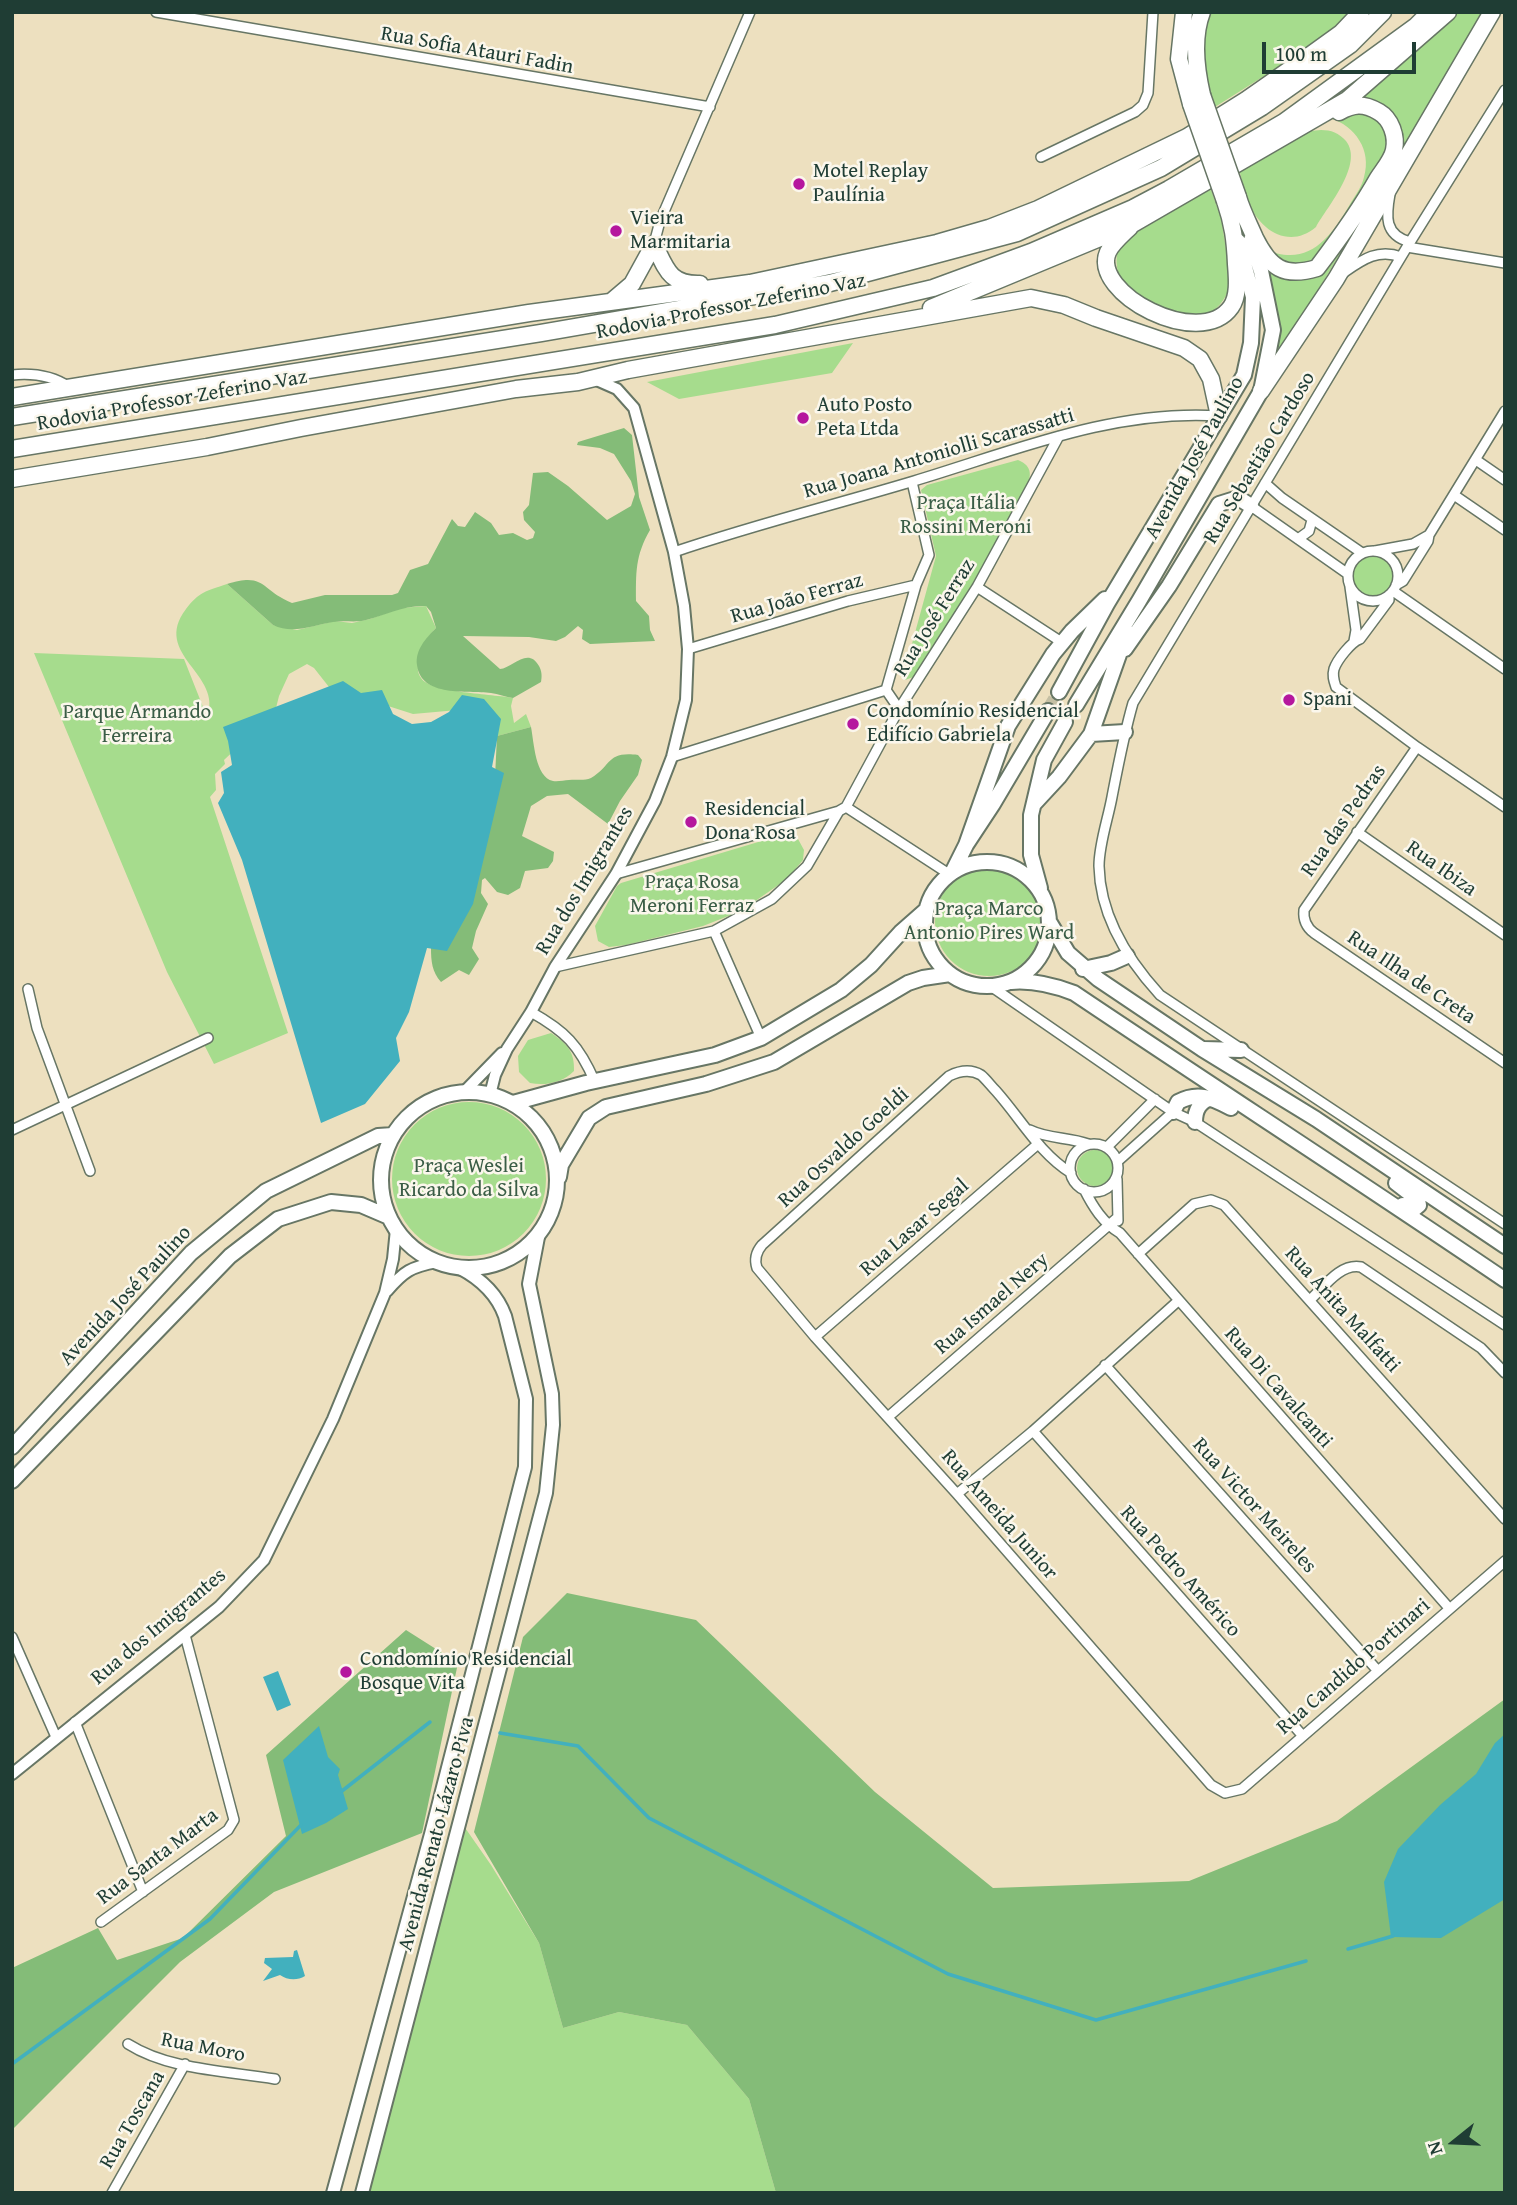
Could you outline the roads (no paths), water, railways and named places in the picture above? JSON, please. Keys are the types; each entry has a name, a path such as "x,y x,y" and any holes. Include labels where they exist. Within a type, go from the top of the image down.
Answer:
{"highway":[{"path":"1184,12 1179,59 1235,209 1263,253 1276,267 1297,273 1317,268 1359,211 1394,152 1395,139 1384,115 1368,106 1354,104 1301,128"},
{"path":"1196,99 1202,12"},
{"path":"12,397 297,349 750,283 937,243 989,228 1038,209 1187,137 1309,56 1341,33 1361,12"},
{"name":"Rodovia Professor Zeferino Vaz","path":"12,417 541,333 830,283 1017,233 1161,168 1251,114 1350,45 1383,12"},
{"name":"Rodovia Professor Zeferino Vaz","path":"12,449 775,325 933,288 1031,251 1133,208 1169,189 1284,122 1416,26 1430,12"},
{"path":"904,319 1131,225 1347,100 1448,12"},
{"path":"1261,391 1336,279 1492,12"},
{"path":"1131,225 1108,252 1107,265 1113,282 1123,295 1173,321 1192,324 1208,321 1231,306 1237,276 1235,209"},
{"path":"654,244 672,277 687,284 750,283"},
{"path":"612,301 632,284 654,244"},
{"path":"12,479 207,447 1031,298 1064,305 1184,348 1200,359 1211,379 1219,416"}],"main road":[{"name":"Avenida José Paulino","path":"1076,705 1261,391 1273,330 1261,271 1235,209"},
{"name":"Avenida José Paulino","path":"1059,692 1244,375 1251,343 1253,297 1235,209"},
{"path":"1112,667 1169,586 1219,504 1234,499 1251,506"},
{"path":"966,845 1008,726 1053,654 1119,586"},
{"path":"1034,804 1059,777 1091,734 1112,667 1139,601"},
{"path":"1048,711 951,873 935,890 926,910 926,934 934,957 950,974 970,984 992,987 1028,981 1074,993 1261,1119 1365,1184 1505,1280"},
{"path":"1065,722 1044,760 1031,815 1031,855 1050,923 1062,946 1083,969 1202,1049 1317,1119 1505,1245"},
{"path":"1091,734 1125,732"},
{"path":"951,873 976,862 1001,863 1024,873 1041,892"},
{"path":"513,1103 715,1055 761,1038 841,990 871,965 901,932 926,910"},
{"path":"1010,982 1027,973 1040,959 1048,942 1050,923"},
{"path":"1083,969 1111,963 1127,956"},
{"path":"558,1183 553,1151 537,1123 513,1103 490,1095 465,1091 429,1101 412,1112 393,1135 383,1163 381,1178 383,1198 393,1223 414,1249 437,1262 460,1268 482,1268 503,1262 522,1252 538,1237 552,1212 558,1183 561,1165 589,1118 606,1107 706,1084 774,1062 908,983 950,974"},
{"path":"1202,1049 1241,1050"},
{"path":"1173,1112 1178,1102 1196,1095 1212,1098 1238,1112 1261,1119"},
{"path":"1195,1122 1198,1106 1202,1101 1212,1098"},
{"path":"1317,1119 1332,1137 1398,1184 1418,1200 1419,1205 1411,1210 1365,1184"},
{"name":"Avenida José Paulino","path":"12,1447 191,1253 266,1191 378,1136 393,1135"},
{"path":"12,1481 230,1256 278,1219 331,1202 361,1205 393,1223"},
{"name":"Avenida Renato Lázaro Piva","path":"362,2193 546,1493 553,1425 552,1394 529,1284 538,1237"},
{"name":"Avenida Renato Lázaro Piva","path":"333,2193 443,1788 526,1467 526,1399 505,1316 501,1305 486,1286 460,1268"},
{"path":"142,1308 147,1319 159,1328"},
{"path":"129,1321 147,1339"}],"street":[{"name":"Rua Sofia Atauri Fadin","path":"156,12 710,107"},
{"path":"654,244 660,220 750,12"},
{"path":"1041,158 1118,122 1143,105 1148,93 1153,12"},
{"name":"Rua Sebastião Cardoso","path":"1127,956 1109,915 1099,866 1133,703 1401,257 1505,90"},
{"path":"1391,187 1386,215 1391,232 1397,237 1409,245 1505,263"},
{"path":"1336,279 1367,257 1391,253 1401,257"},
{"path":"12,375 44,376 61,381 71,388"},
{"name":"Rua dos Imigrantes","path":"490,1095 491,1084 507,1049 555,967 616,874 655,801 673,757 686,700 688,649 674,552 634,408 617,389 592,378"},
{"path":"1505,411 1429,535 1413,544 1363,553 1352,561 1348,573 1356,630 1354,641 1334,668 1333,676 1339,691 1505,807"},
{"name":"Rua Joana Antoniolli Scarassatti","path":"674,552 1059,436 1125,420 1187,414 1219,416"},
{"name":"Rua José Ferraz","path":"555,967 714,931 772,899 791,884 807,866 843,809 899,709 977,587 1059,436"},
{"path":"1476,460 1505,480"},
{"path":"886,690 916,585 929,555 912,482"},
{"path":"1265,483 1312,520 1363,553"},
{"path":"1454,495 1505,530"},
{"path":"1251,506 1348,573"},
{"path":"1298,539 1309,531 1312,520"},
{"path":"1350,586 1364,600 1377,601 1403,581 1429,541 1429,535"},
{"path":"1354,641 1360,639 1389,600 1393,590 1396,566 1387,556 1375,551"},
{"name":"Rua João Ferraz","path":"688,649 848,601 916,585"},
{"path":"977,587 1063,643"},
{"path":"1393,590 1505,669"},
{"path":"886,690 899,709"},
{"path":"673,757 886,690"},
{"name":"Rua das Pedras","path":"1303,917 1304,910 1417,747"},
{"path":"616,874 843,809 951,873"},
{"name":"Rua Ibiza","path":"1357,832 1505,935"},
{"name":"Rua Ilha de Creta","path":"1303,917 1305,924 1314,933 1505,1063"},
{"path":"714,931 761,1038"},
{"path":"1127,956 1160,995 1505,1224"},
{"path":"992,987 1173,1112 1195,1122 1505,1325"},
{"path":"27,989 37,1028 90,1171"},
{"path":"531,1012 571,1039 583,1055 595,1082"},
{"path":"12,1130 208,1038"},
{"name":"Rua dos Imigrantes","path":"465,1091 507,1049"},
{"name":"Rua Osvaldo Goeldi","path":"755,1255 762,1245 949,1076 972,1072 982,1076 1027,1129"},
{"path":"1107,1147 1155,1099"},
{"path":"1120,1233 1117,1218 1118,1161 1173,1112"},
{"path":"1027,1129 1044,1136 1088,1144"},
{"path":"1027,1129 1058,1165 1071,1172"},
{"path":"1116,1177 1113,1183 1103,1190 1096,1192 1084,1189 1073,1180 1072,1158 1082,1147 1095,1143 1107,1147 1118,1161"},
{"name":"Rua Lasar Segal","path":"816,1337 1038,1144"},
{"name":"Rua Di Cavalcanti","path":"1084,1189 1109,1226 1120,1233 1449,1608"},
{"name":"Rua Anita Malfatti","path":"1138,1254 1194,1204 1205,1200 1227,1207 1505,1519"},
{"name":"Rua Ismael Nery","path":"888,1417 1117,1218"},
{"name":"Rua dos Imigrantes","path":"12,1774 219,1607 264,1560 333,1419 385,1293 393,1259 393,1223"},
{"name":"Rua Ameida Junior","path":"755,1255 757,1268 816,1337 1211,1785 1225,1793"},
{"name":"Rua dos Imigrantes","path":"385,1293 402,1273 416,1266 437,1262"},
{"path":"1310,1300 1341,1270 1351,1266 1361,1267 1481,1348 1505,1373"},
{"path":"957,1494 1033,1431 1178,1301"},
{"name":"Rua Victor Meireles","path":"1105,1365 1378,1671"},
{"name":"Rua Pedro Américo","path":"1033,1431 1302,1735"},
{"name":"Rua Candido Portinari","path":"1225,1793 1242,1789 1505,1561"},
{"name":"Rua Santa Marta","path":"101,1922 228,1830 234,1820 186,1635"},
{"path":"12,1637 56,1737"},
{"path":"75,1722 143,1892"},
{"name":"Rua Moro","path":"128,2044 145,2054 185,2064 275,2079"},
{"name":"Rua Toscana","path":"112,2193 185,2064"}],"water":[{"path":"343,681 361,693 382,690 393,714 412,724 431,722 449,712 462,695 484,699 501,719 492,767 504,773 473,904 447,951 427,948 409,1012 396,1038 400,1061 365,1104 321,1123 242,860 218,803 224,793 221,772 232,765 223,727"},
{"path":"278,1671 291,1705 277,1711 263,1677"},
{"path":"319,1726 328,1757 340,1769 338,1775 348,1809 302,1834 283,1760"},
{"path":"1505,1734 1505,1899 1441,1938 1391,1937 1384,1882 1398,1849 1440,1805 1476,1774 1495,1743"},
{"path":"297,1950 305,1976 292,1979 280,1975 263,1981 272,1969 264,1963 265,1958 293,1957 294,1951"}],"waterway":[{"path":"342,1791 430,1722"},
{"path":"500,1733 578,1746 649,1818 948,1974 1096,2020 1306,1961"},
{"path":"12,2064 210,1919 301,1825"},
{"path":"1348,1949 1393,1936"}],"tunnel":[{"path":"1048,711 1059,692"}],"place":[{"name":"Motel Replay Paulínia","path":"799,184"},
{"name":"Vieira Marmitaria","path":"616,231"},
{"name":"Auto Posto Peta Ltda","path":"803,418"},
{"name":"Spani","path":"1289,700"},
{"name":"Condomínio Residencial Edifício Gabriela","path":"853,724"},
{"name":"Residencial Dona Rosa","path":"691,822"},
{"name":"Condomínio Residencial Bosque Vita","path":"346,1672"}],"park label":[{"name":"Praça Itália Rossini Meroni","path":"966,516"},
{"name":"Parque Armando Ferreira","path":"137,725"},
{"name":"Praça Rosa Meroni Ferraz","path":"692,895"},
{"name":"Praça Marco Antonio Pires Ward","path":"989,922"},
{"name":"Praça Weslei Ricardo da Silva","path":"469,1179"}]}
